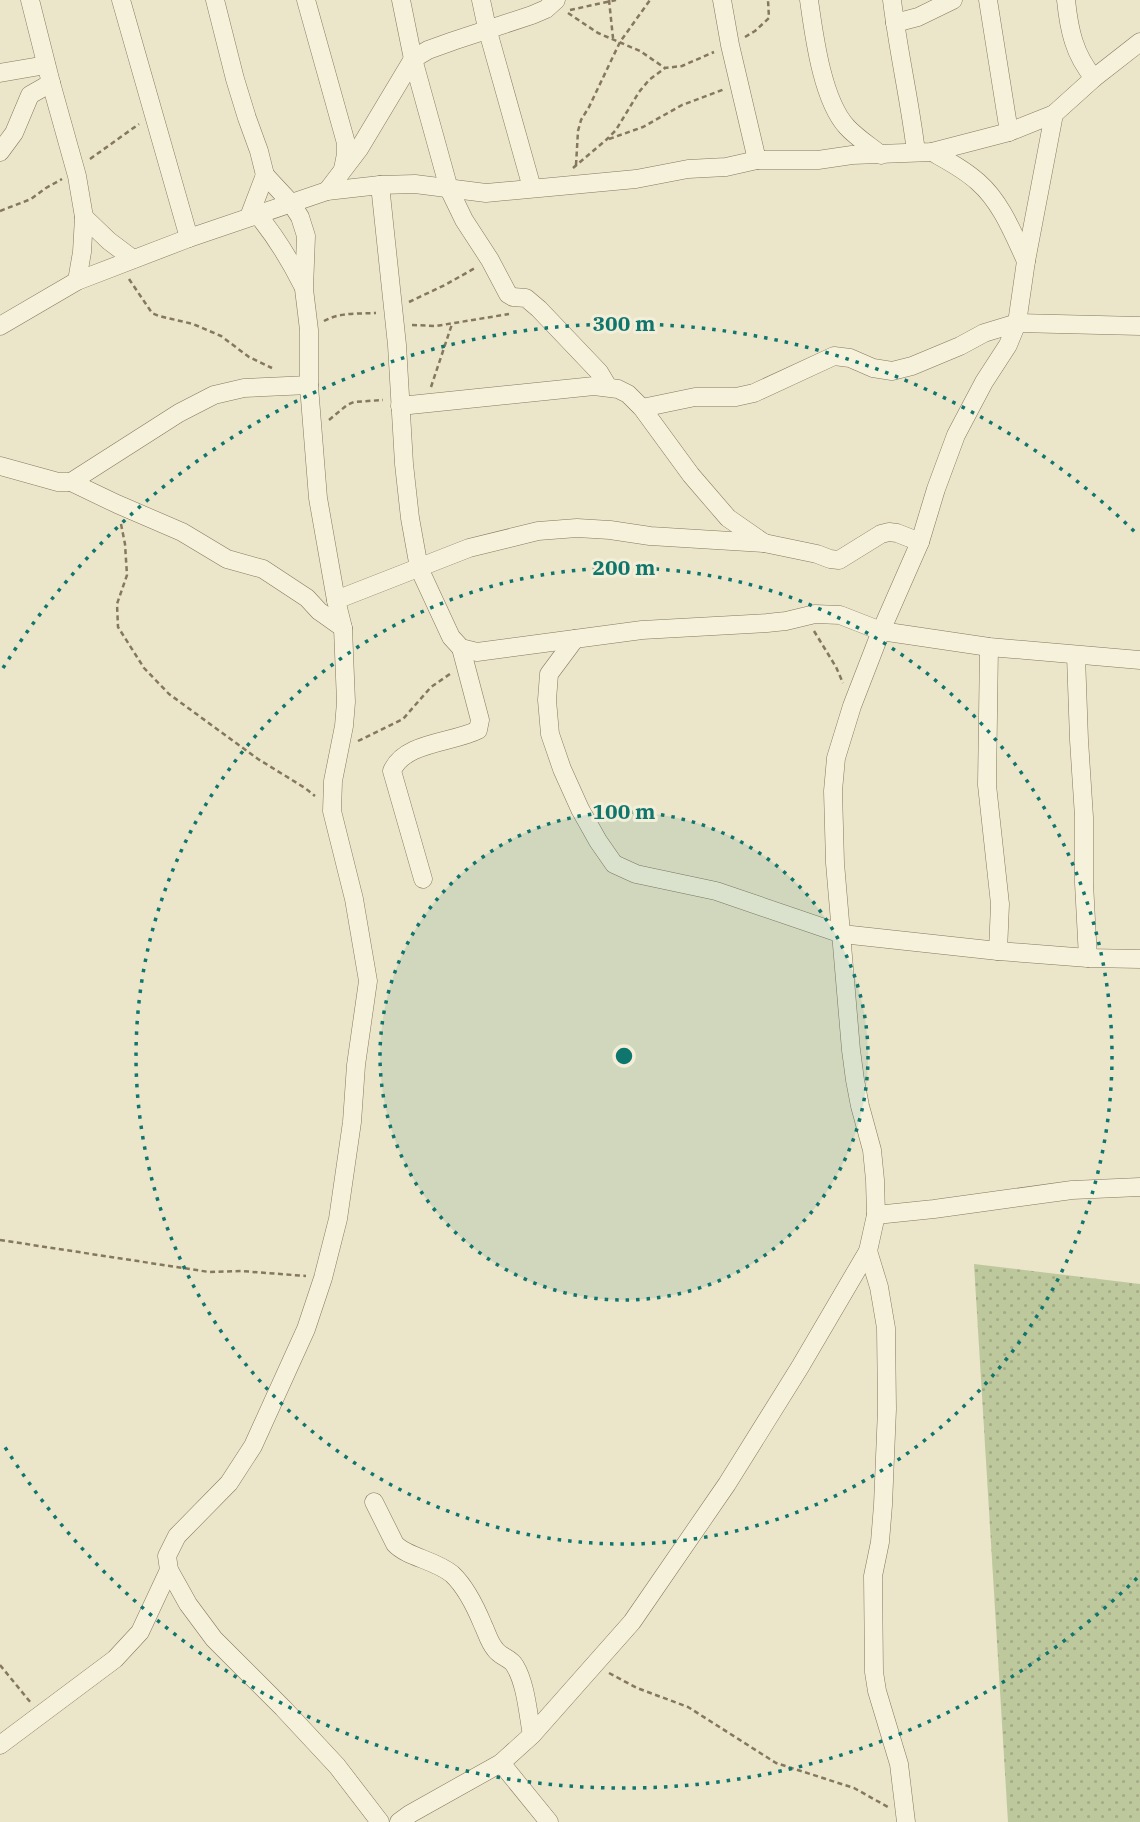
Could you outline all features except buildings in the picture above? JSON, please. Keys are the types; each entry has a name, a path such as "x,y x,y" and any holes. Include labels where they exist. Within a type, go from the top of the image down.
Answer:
{"street":[{"path":"30,0 75,170 84,217 77,281"},
{"path":"121,0 188,238"},
{"path":"215,0 235,79 265,175 291,203 300,217 306,236 304,289 309,330 309,385 318,498 343,628 346,702 333,781 331,811 354,899 368,981 338,1219 306,1329 253,1446 229,1483 177,1536 167,1556 169,1570 188,1604 214,1639 337,1766 380,1822"},
{"path":"306,0 346,143 342,172"},
{"path":"401,0 413,60 449,189 464,220 508,294 526,298 539,309 599,372 608,387"},
{"path":"481,0 532,188"},
{"path":"327,191 359,149 413,60 428,50 532,15 546,9 556,0"},
{"path":"722,0 757,160"},
{"path":"809,0 823,76 833,104 846,126 881,155"},
{"path":"892,0 908,91 924,152"},
{"path":"895,23 918,17 953,0"},
{"path":"988,0 1009,132"},
{"path":"1066,0 1073,43 1079,58 1094,78"},
{"path":"0,326 77,281 188,238 327,191 415,184 486,193 558,187 636,179 688,169 726,167 757,160 924,152 1009,132 1054,114 1140,42"},
{"path":"0,73 46,65"},
{"path":"0,152 14,133 30,95 51,83"},
{"path":"399,1822 501,1763 532,1735 632,1622 705,1516 800,1367 868,1251 876,1215 875,1180 872,1150 855,1080 835,863 833,791 836,758 852,706 881,631 920,542 956,435 984,382 1008,345 1017,323 1054,114"},
{"path":"924,152 957,165 980,183 1006,219 1027,261"},
{"path":"253,216 265,175"},
{"path":"380,185 394,315 404,464 419,568 451,637 461,648 480,720 478,730 404,755 395,763 392,771 423,879"},
{"path":"253,216 276,238 304,289"},
{"path":"84,217 126,262"},
{"path":"642,408 695,397 736,397 754,393 834,356 892,371 912,366 984,333 1017,323 1140,327"},
{"path":"71,482 179,413 214,395 244,388 309,385"},
{"path":"400,403 424,404 587,386 618,389 628,394 642,408 691,475 728,517 764,543"},
{"path":"0,466 58,482 71,482 183,531 228,558 263,569 307,597 319,611 343,628"},
{"path":"336,600 469,548 538,531 577,528 650,536 764,543 839,560 881,534 889,532 920,542"},
{"path":"461,648 477,652 642,630 786,621 815,614 840,615 881,631 989,647 1140,660"},
{"path":"575,639 549,674 547,701 551,734 562,769 580,809 614,864 636,874 716,891 842,934 998,951 1140,959"},
{"path":"989,647 987,785 1000,904 998,951"},
{"path":"1076,656 1088,958"},
{"path":"876,1215 1072,1190 1140,1187"},
{"path":"868,1251 879,1287 886,1328 883,1505 880,1542 873,1576 874,1672 899,1764 906,1819"},
{"path":"374,1502 400,1549 437,1565 452,1574 461,1585 494,1649 514,1664 532,1735"},
{"path":"0,1745 115,1659 139,1632 169,1570"},
{"path":"501,1763 549,1822"}],"path":[{"path":"616,0 565,11 598,33 640,51 665,68"},
{"path":"576,165 581,120 620,42 650,0"},
{"path":"558,187 576,165 616,130 649,79 665,68 682,66 755,31 769,18 768,0"},
{"path":"609,1 613,39"},
{"path":"606,140 643,127 682,105 739,84"},
{"path":"0,211 32,200 131,131 152,111"},
{"path":"394,315 490,260"},
{"path":"126,262 152,313 193,324 221,336 271,368"},
{"path":"309,330 337,316 394,315 436,326 539,309"},
{"path":"424,404 452,324"},
{"path":"313,433 354,402 400,403"},
{"path":"117,504 125,544 127,575 117,604 118,627 144,668 169,694 258,759 305,788 331,811"},
{"path":"805,616 836,667 852,706"},
{"path":"339,755 358,741 403,719 431,687 466,668"},
{"path":"0,1240 209,1272 241,1270 323,1278"},
{"path":"0,1665 41,1716"},
{"path":"593,1665 637,1688 688,1707 776,1763 854,1788 906,1819"}],"green space":[{"path":"974,1264 1140,1284 1140,1822 1008,1822"}]}
